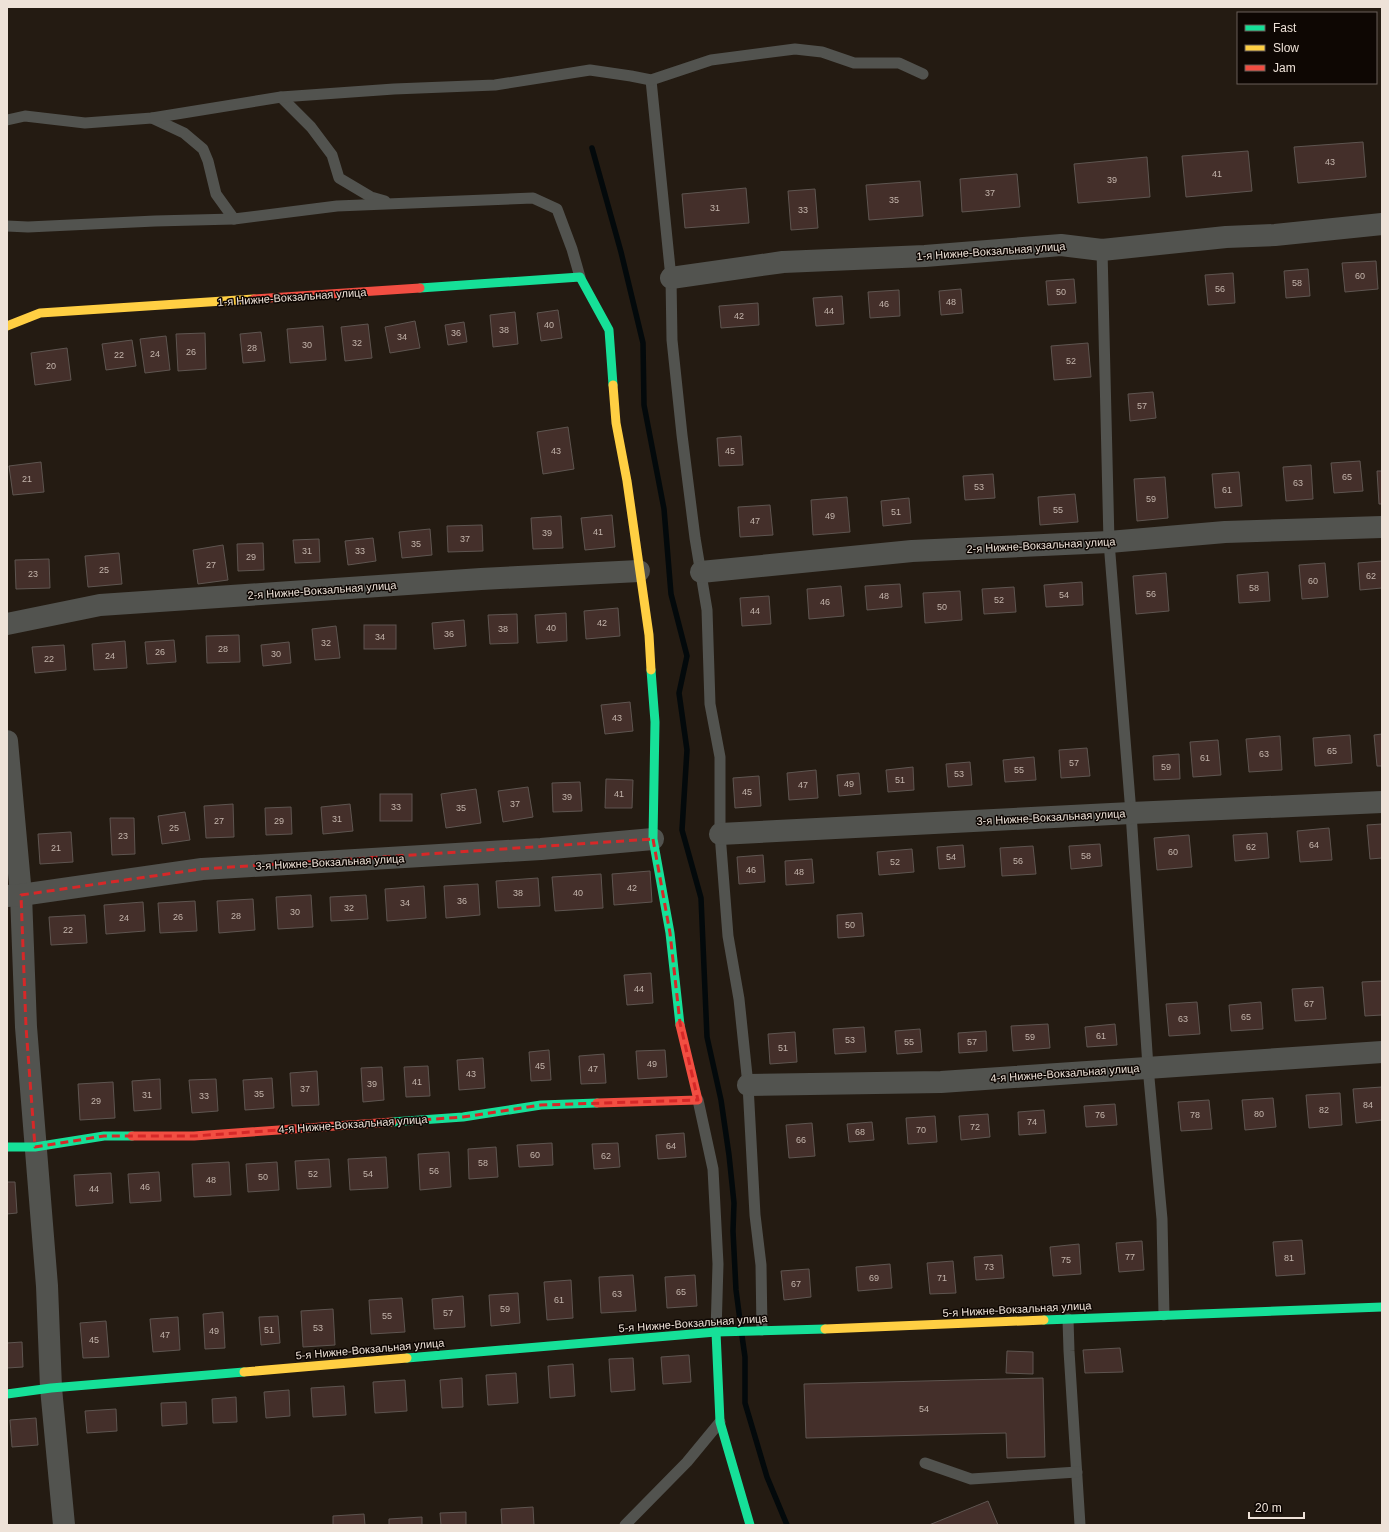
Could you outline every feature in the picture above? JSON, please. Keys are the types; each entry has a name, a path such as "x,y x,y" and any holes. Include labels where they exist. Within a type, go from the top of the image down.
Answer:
{"street":[{"name":"1-я Нижне-Вокзальная улица","path":"671,278 783,262 925,256 1061,245 1102,250 1226,237 1275,235 1382,224"},
{"name":"1-я Нижне-Вокзальная улица","path":"7,326 40,313 580,277"},
{"path":"580,277 609,330 616,423 649,635 656,722 653,839 670,933 680,1023 698,1100"},
{"name":"2-я Нижне-Вокзальная улица","path":"701,572 912,551 1109,542 1225,532 1382,527"},
{"name":"2-я Нижне-Вокзальная улица","path":"7,624 100,605 481,579 638,571"},
{"path":"7,741 14,896 47,1286 51,1388 64,1525"},
{"name":"3-я Нижне-Вокзальная улица","path":"720,834 1131,812 1382,802"},
{"name":"3-я Нижне-Вокзальная улица","path":"14,896 202,869 541,849 653,839"},
{"name":"4-я Нижне-Вокзальная улица","path":"748,1085 942,1082 1382,1052"},
{"name":"4-я Нижне-Вокзальная улица","path":"7,1146 35,1147 104,1136 194,1136 463,1117 541,1104 698,1100"},
{"name":"5-я Нижне-Вокзальная улица","path":"7,1394 51,1388 716,1332 941,1325 1382,1307"},
{"path":"716,1332 720,1422 750,1525"}],"lane":[{"path":"7,120 25,116 85,123 152,118 282,97 394,89 495,85 590,70 651,80 711,60 795,49 822,52 854,63 899,63 923,74"},
{"path":"651,80 671,278 672,340 682,435 707,610 710,704 720,757 720,834 728,936 739,998 748,1085 755,1215 761,1265 762,1330"},
{"path":"282,97 310,127 332,155 339,178 371,197 395,204"},
{"path":"152,118 184,133 203,149 208,161 216,194 234,219"},
{"path":"7,226 28,227 234,219 337,206 533,198 557,210 572,249 580,277"},
{"path":"1102,250 1109,542 1131,812 1148,1067 1162,1219 1164,1315"},
{"path":"698,1100 713,1169 718,1264 716,1332"},
{"path":"1068,1319 1080,1525"},
{"path":"625,1525 687,1462 720,1422"},
{"path":"925,1463 971,1479 1077,1472"}],"highlighted area":[{"path":"653,839 670,933 680,1023 698,1100 541,1105 463,1117 194,1136 104,1136 35,1147 26,1027 21,895 202,869"}],"building":[{"path":"1363,142 1366,177 1298,183 1294,147"},
{"path":"1248,151 1252,191 1186,197 1182,156"},
{"path":"1147,157 1150,197 1078,203 1074,164"},
{"path":"1017,174 1020,207 962,212 960,179"},
{"path":"920,181 923,216 869,220 866,185"},
{"path":"746,188 749,223 685,228 682,194"},
{"path":"815,189 818,228 791,230 788,191"},
{"path":"1376,261 1378,289 1345,292 1342,263"},
{"path":"1308,269 1310,296 1286,298 1284,271"},
{"path":"1233,273 1235,303 1208,305 1205,275"},
{"path":"1074,279 1076,303 1048,305 1046,281"},
{"path":"961,289 963,313 941,315 939,291"},
{"path":"899,290 900,316 870,318 868,292"},
{"path":"842,296 844,324 816,326 813,298"},
{"path":"758,303 759,325 721,328 719,306"},
{"path":"558,310 562,338 541,341 537,313"},
{"path":"515,312 518,344 493,347 490,315"},
{"path":"415,321 420,348 390,353 385,327"},
{"path":"464,322 467,342 448,345 445,325"},
{"path":"368,324 372,358 345,361 341,327"},
{"path":"323,326 326,360 290,363 287,329"},
{"path":"261,332 265,361 243,363 240,334"},
{"path":"205,333 206,369 178,371 176,334"},
{"path":"166,336 170,370 145,373 140,339"},
{"path":"132,340 136,366 106,370 102,344"},
{"path":"1088,343 1091,377 1054,380 1051,346"},
{"path":"67,348 71,380 35,385 31,353"},
{"path":"1153,392 1156,418 1130,421 1128,394"},
{"path":"568,427 574,469 543,474 537,432"},
{"path":"741,436 743,465 719,466 717,438"},
{"path":"1360,461 1363,491 1334,493 1331,463"},
{"path":"41,462 44,492 13,495 9,466"},
{"path":"1311,465 1313,499 1286,501 1283,467"},
{"path":"1377,471 1382,471 1382,504 1379,504"},
{"path":"1239,472 1242,506 1215,508 1212,474"},
{"path":"993,474 995,498 965,500 963,476"},
{"path":"1165,477 1168,518 1137,521 1134,479"},
{"path":"1075,494 1078,522 1040,525 1038,497"},
{"path":"847,497 850,532 813,535 811,500"},
{"path":"909,498 911,523 883,526 881,501"},
{"path":"770,505 773,535 740,537 738,507"},
{"path":"612,515 615,547 585,550 581,518"},
{"path":"561,516 563,548 533,549 531,518"},
{"path":"482,525 483,551 448,552 447,526"},
{"path":"430,529 432,555 402,558 399,532"},
{"path":"373,538 376,561 348,565 345,541"},
{"path":"319,539 320,562 295,563 293,540"},
{"path":"263,543 264,570 238,571 237,544"},
{"path":"223,545 228,580 198,584 193,550"},
{"path":"119,553 122,584 88,587 85,556"},
{"path":"49,559 50,588 16,589 15,560"},
{"path":"1382,561 1382,588 1360,590 1358,563"},
{"path":"1325,563 1328,597 1302,599 1299,565"},
{"path":"1268,572 1270,601 1239,603 1237,575"},
{"path":"1166,573 1169,611 1136,614 1133,576"},
{"path":"1082,582 1083,605 1046,607 1044,585"},
{"path":"900,584 902,607 867,610 865,586"},
{"path":"841,586 844,616 809,619 807,589"},
{"path":"1014,587 1016,612 984,614 982,589"},
{"path":"960,591 962,620 925,623 923,593"},
{"path":"769,596 771,624 742,626 740,598"},
{"path":"618,608 620,636 586,639 584,611"},
{"path":"566,613 567,641 537,643 535,615"},
{"path":"517,614 518,643 490,644 488,615"},
{"path":"464,620 466,646 434,649 432,623"},
{"path":"364,625 396,625 396,649 364,649"},
{"path":"336,626 340,658 315,660 312,629"},
{"path":"239,635 240,662 207,663 206,636"},
{"path":"174,640 176,662 147,664 145,642"},
{"path":"125,641 127,668 94,670 92,644"},
{"path":"289,642 291,663 263,666 261,645"},
{"path":"64,645 66,670 35,673 32,647"},
{"path":"630,702 633,731 605,734 601,705"},
{"path":"1382,734 1382,766 1377,766 1374,735"},
{"path":"1350,735 1352,763 1315,766 1313,738"},
{"path":"1280,736 1282,770 1249,772 1246,739"},
{"path":"1218,740 1221,775 1193,777 1190,742"},
{"path":"1087,748 1090,776 1061,778 1059,750"},
{"path":"1179,754 1180,779 1154,780 1153,756"},
{"path":"1034,757 1036,780 1005,782 1003,760"},
{"path":"970,762 972,785 948,787 946,764"},
{"path":"913,767 914,790 888,792 886,770"},
{"path":"816,770 818,798 789,800 787,773"},
{"path":"859,773 861,794 839,796 837,775"},
{"path":"759,776 761,806 735,808 733,778"},
{"path":"606,779 633,780 632,808 605,808"},
{"path":"580,782 582,811 553,812 552,783"},
{"path":"528,787 533,817 503,822 498,791"},
{"path":"476,789 481,823 446,828 441,794"},
{"path":"380,794 412,794 412,821 380,821"},
{"path":"233,804 234,837 206,838 204,806"},
{"path":"350,804 353,831 323,834 321,807"},
{"path":"291,807 292,834 266,835 265,808"},
{"path":"185,812 190,840 162,844 158,816"},
{"path":"110,818 134,818 135,854 112,855"},
{"path":"1382,824 1382,858 1370,859 1367,825"},
{"path":"1329,828 1332,860 1300,862 1297,831"},
{"path":"71,832 73,862 40,864 38,834"},
{"path":"1267,833 1269,858 1235,861 1233,835"},
{"path":"1189,835 1192,867 1157,870 1154,838"},
{"path":"1100,844 1102,866 1071,869 1069,846"},
{"path":"963,845 965,867 939,869 937,847"},
{"path":"1033,846 1036,874 1002,876 1000,848"},
{"path":"912,849 914,872 879,875 877,852"},
{"path":"763,855 765,882 739,884 737,857"},
{"path":"812,859 814,883 786,885 785,861"},
{"path":"650,871 652,902 614,905 612,874"},
{"path":"601,874 603,908 555,911 552,877"},
{"path":"538,878 540,906 498,908 496,881"},
{"path":"478,884 480,915 446,918 444,886"},
{"path":"424,886 426,918 387,921 385,889"},
{"path":"311,895 313,927 278,929 276,897"},
{"path":"366,895 368,919 331,921 330,897"},
{"path":"253,899 255,930 219,933 217,901"},
{"path":"195,901 197,931 160,933 158,903"},
{"path":"143,902 145,931 106,934 104,905"},
{"path":"862,913 864,936 838,938 837,915"},
{"path":"85,915 87,943 51,945 49,917"},
{"path":"651,973 653,1003 627,1005 624,975"},
{"path":"1382,981 1382,1015 1365,1016 1362,982"},
{"path":"1323,987 1326,1019 1295,1021 1292,989"},
{"path":"1197,1002 1200,1034 1169,1036 1166,1004"},
{"path":"1261,1002 1263,1029 1231,1031 1229,1005"},
{"path":"1048,1024 1050,1048 1013,1051 1011,1026"},
{"path":"1115,1024 1117,1045 1087,1047 1085,1027"},
{"path":"864,1027 866,1052 835,1054 833,1029"},
{"path":"920,1029 922,1052 897,1054 895,1031"},
{"path":"986,1031 987,1051 959,1053 958,1033"},
{"path":"795,1032 797,1062 770,1064 768,1034"},
{"path":"549,1050 551,1080 531,1081 529,1052"},
{"path":"665,1050 667,1077 638,1079 636,1051"},
{"path":"604,1054 606,1083 581,1084 579,1056"},
{"path":"483,1058 485,1088 459,1090 457,1060"},
{"path":"428,1066 430,1096 406,1097 404,1067"},
{"path":"382,1067 384,1100 363,1102 361,1068"},
{"path":"317,1071 319,1105 292,1106 290,1073"},
{"path":"272,1078 274,1108 245,1110 243,1080"},
{"path":"160,1079 161,1109 134,1111 132,1081"},
{"path":"216,1079 218,1111 192,1113 189,1080"},
{"path":"113,1082 115,1118 80,1120 78,1084"},
{"path":"1382,1087 1382,1120 1356,1123 1353,1089"},
{"path":"1340,1093 1342,1125 1309,1128 1306,1095"},
{"path":"1273,1098 1276,1127 1245,1130 1242,1100"},
{"path":"1209,1100 1212,1129 1181,1131 1178,1102"},
{"path":"1115,1104 1117,1125 1086,1127 1084,1106"},
{"path":"1044,1110 1046,1133 1019,1135 1018,1112"},
{"path":"988,1114 990,1137 961,1140 959,1116"},
{"path":"935,1116 937,1142 908,1144 906,1118"},
{"path":"872,1122 874,1140 849,1142 847,1124"},
{"path":"812,1123 815,1156 789,1158 786,1125"},
{"path":"684,1133 686,1157 658,1159 656,1135"},
{"path":"552,1143 553,1165 519,1167 517,1145"},
{"path":"618,1143 620,1167 594,1169 592,1144"},
{"path":"496,1147 498,1177 469,1179 468,1149"},
{"path":"449,1152 451,1187 420,1190 418,1154"},
{"path":"386,1157 388,1188 350,1190 348,1159"},
{"path":"329,1159 331,1187 297,1189 295,1161"},
{"path":"229,1162 231,1195 194,1197 192,1164"},
{"path":"277,1162 279,1190 248,1192 246,1164"},
{"path":"159,1172 161,1201 130,1203 128,1174"},
{"path":"111,1173 113,1203 76,1206 74,1175"},
{"path":"7,1182 15,1182 17,1213 7,1214"},
{"path":"1302,1240 1305,1274 1276,1276 1273,1242"},
{"path":"1142,1241 1144,1270 1119,1272 1116,1243"},
{"path":"1079,1244 1081,1274 1053,1276 1050,1247"},
{"path":"1002,1255 1004,1278 976,1280 974,1257"},
{"path":"953,1261 956,1293 930,1294 927,1263"},
{"path":"890,1264 892,1288 858,1291 856,1267"},
{"path":"809,1269 811,1297 784,1300 781,1271"},
{"path":"633,1275 636,1311 601,1313 599,1277"},
{"path":"695,1275 697,1306 667,1308 665,1277"},
{"path":"571,1280 573,1318 547,1320 544,1282"},
{"path":"518,1293 520,1323 491,1326 489,1295"},
{"path":"463,1296 465,1327 434,1329 432,1299"},
{"path":"402,1298 405,1332 371,1334 369,1300"},
{"path":"333,1309 335,1345 303,1347 301,1311"},
{"path":"223,1312 225,1348 205,1349 203,1314"},
{"path":"278,1316 280,1343 261,1345 259,1317"},
{"path":"178,1317 180,1350 153,1352 150,1319"},
{"path":"106,1321 109,1357 83,1358 80,1323"},
{"path":"22,1342 23,1367 7,1368 7,1343"},
{"path":"1120,1348 1123,1372 1085,1373 1083,1350"},
{"path":"1007,1351 1033,1352 1033,1374 1006,1373"},
{"path":"689,1355 691,1382 663,1384 661,1357"},
{"path":"633,1358 635,1390 611,1392 609,1359"},
{"path":"573,1364 575,1396 550,1398 548,1366"},
{"path":"516,1373 518,1403 488,1405 486,1375"},
{"path":"462,1378 463,1407 442,1408 440,1380"},
{"path":"1043,1378 1045,1457 1007,1458 1006,1433 806,1438 804,1384"},
{"path":"405,1380 407,1411 375,1413 373,1382"},
{"path":"344,1386 346,1415 313,1417 311,1388"},
{"path":"289,1390 290,1416 266,1418 264,1392"},
{"path":"236,1397 237,1422 213,1423 212,1399"},
{"path":"186,1402 187,1424 162,1426 161,1403"},
{"path":"116,1409 117,1431 87,1433 85,1411"},
{"path":"36,1418 38,1445 12,1447 10,1420"},
{"path":"988,1501 998,1525 929,1525"},
{"path":"533,1507 534,1525 502,1525 501,1509"},
{"path":"466,1512 466,1525 441,1525 440,1513"},
{"path":"364,1514 365,1525 333,1525 333,1516"},
{"path":"422,1517 422,1525 389,1525 389,1519"}],"waterway":[{"path":"592,148 621,252 643,343 644,405 664,509 671,594 687,656 679,693 687,750 682,830 701,898 707,1037 721,1100 729,1155 734,1203 733,1231 736,1290 741,1328"},
{"path":"742,1336 745,1357 745,1403 767,1477 787,1525"}],"traffic: fast":[{"path":"420,288 580,277 609,330 613,385"},
{"path":"651,670 655,722 653,839 670,933 680,1025"},
{"path":"392,1122 463,1117 541,1105 597,1103"},
{"path":"7,1147 35,1147 104,1136 132,1136"},
{"path":"1044,1320 1382,1307"},
{"path":"407,1358 716,1332 825,1329"},
{"path":"716,1332 720,1422 750,1525"},
{"path":"7,1394 51,1388 244,1372"}],"traffic: slow":[{"path":"7,326 40,313 254,299"},
{"path":"613,385 616,423 627,481 649,635 651,670"},
{"path":"825,1329 1044,1320"},
{"path":"244,1372 407,1358"}],"traffic: jam":[{"path":"254,299 420,288"},
{"path":"597,1103 698,1100 680,1025"},
{"path":"132,1136 194,1136 392,1122"}]}
